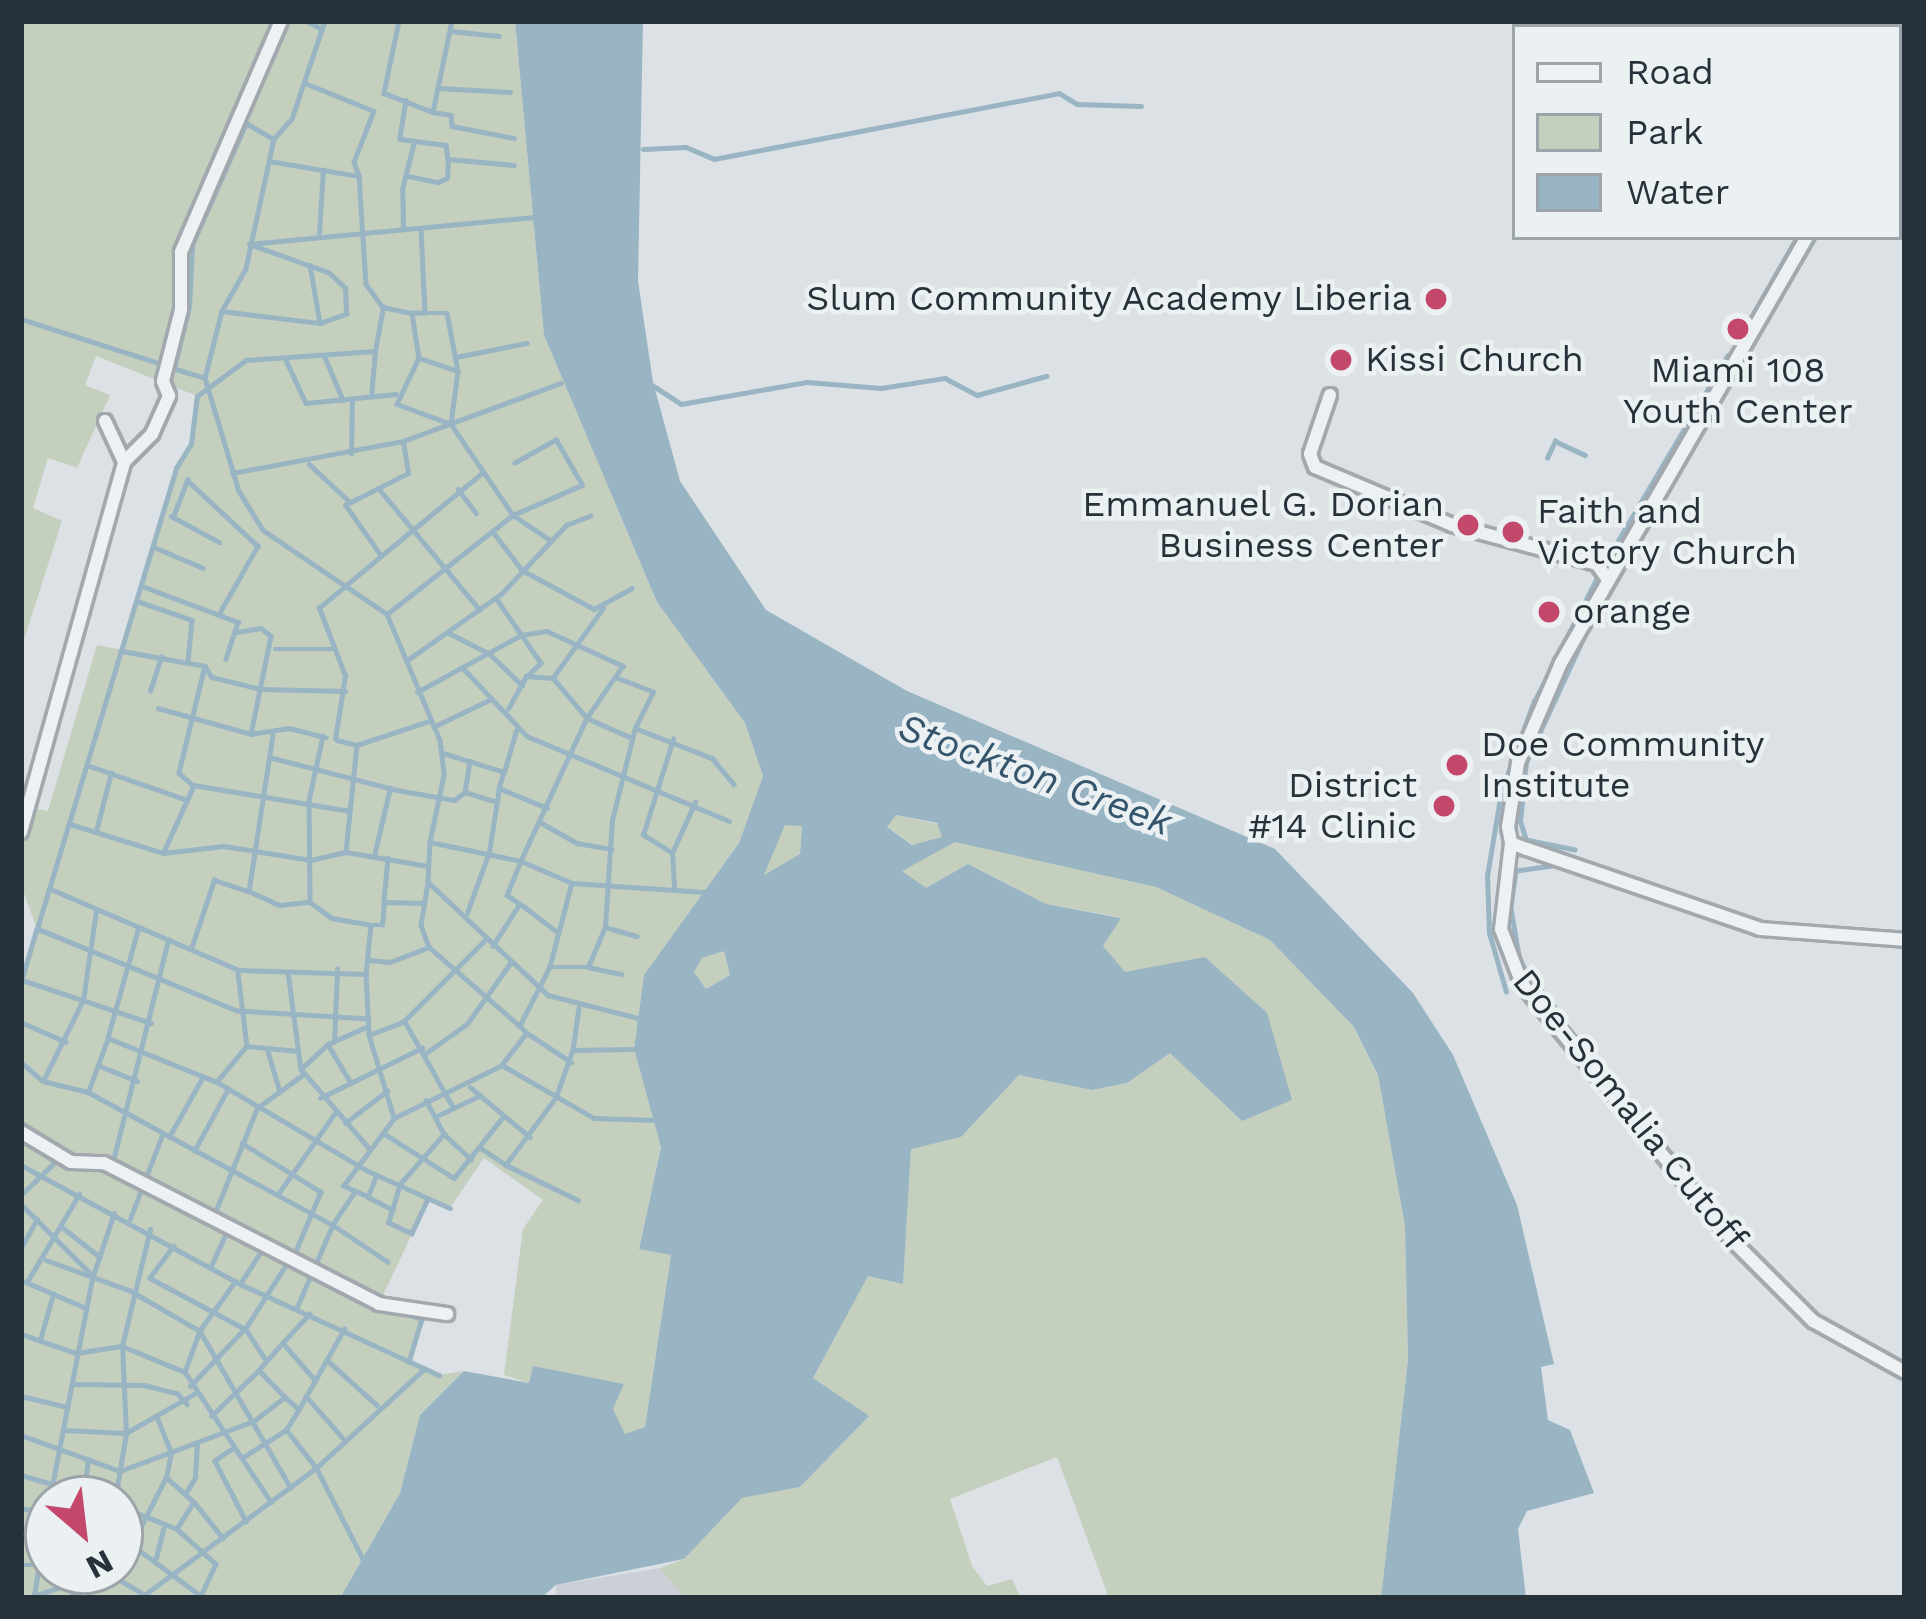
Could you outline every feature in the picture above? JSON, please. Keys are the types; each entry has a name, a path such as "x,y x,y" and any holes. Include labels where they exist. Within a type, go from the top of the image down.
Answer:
{"street":[{"path":"21,832 33,808 98,537 124,462 152,434 169,396 163,381 181,310 187,235 281,21"},
{"name":"Doe-Somalia Cutoff","path":"1805,240 1606,577 1518,763 1501,929 1522,984 1744,1253 1813,1321 1905,1372"},
{"path":"1330,395 1310,454 1315,467 1452,525 1588,561 1606,577"},
{"path":"105,421 124,462"},
{"path":"1511,842 1760,928 1905,940"},
{"path":"21,1132 71,1162 104,1162 379,1304 423,1315 447,1315"}],"shaded area":[{"path":"660,1568 685,1598 556,1598 556,1585"}],"green space":[{"path":"21,21 515,21 544,335 657,602 745,723 763,776 739,843 644,975 634,1049 661,1146 639,1248 671,1255 645,1427 625,1435 613,1409 623,1384 533,1367 529,1383 504,1375 523,1229 543,1200 484,1158 450,1208 428,1200 379,1304 423,1315 409,1362 439,1375 464,1371 420,1415 400,1493 340,1598 21,1598 21,988 37,929 21,885 21,790 33,808 48,811 97,645 123,650 176,468 191,444 197,396 96,356 85,385 110,395 77,468 48,458 33,508 62,521 21,649"},
{"path":"895,815 937,824 943,838 913,845 886,826"},
{"path":"785,824 802,826 800,854 762,876"},
{"path":"955,841 1156,887 1270,940 1354,1027 1378,1075 1405,1226 1408,1360 1381,1598 1109,1598 1057,1457 950,1499 972,1566 987,1586 1012,1579 1021,1598 685,1598 660,1568 684,1559 742,1498 800,1487 868,1417 813,1378 868,1275 903,1283 911,1148 961,1137 1019,1075 1092,1090 1127,1083 1170,1053 1242,1121 1103,946 1120,917 1046,904 968,864 925,889 901,871"},
{"path":"724,950 730,975 706,989 694,972 702,958"}],"water":[{"name":"Stockton Creek","path":"515,21 643,21 638,281 653,382 680,481 766,610 907,691 1275,849 1413,993 1453,1055 1517,1205 1554,1364 1541,1367 1548,1420 1570,1430 1594,1493 1527,1511 1518,1529 1526,1598 1381,1598 1408,1360 1405,1226 1378,1075 1354,1027 1270,940 1156,887 955,842 902,871 926,888 968,864 1046,904 1121,918 1103,946 1125,972 1205,957 1267,1013 1292,1100 1242,1121 1170,1053 1127,1083 1092,1090 1019,1075 961,1137 911,1149 903,1284 868,1276 813,1378 869,1416 800,1487 742,1498 684,1559 556,1585 541,1598 340,1598 400,1493 420,1415 464,1371 529,1383 533,1366 624,1384 613,1409 625,1434 645,1427 671,1255 639,1249 661,1147 634,1049 644,975 739,843 763,776 745,723 657,602 544,335","holes":["896,815 937,823 942,837 912,845 887,827","785,825 802,826 800,854 764,875","724,951 730,975 706,989 694,972 702,958"]}],"waterway":[{"path":"307,21 322,29"},
{"path":"325,21 292,119 274,139 246,269 222,311 205,378 239,491 263,530 387,614 440,740 444,775 430,842 521,861 572,883 704,892"},
{"path":"399,21 384,93 433,112"},
{"path":"452,21 433,112 451,115 452,126 514,138"},
{"path":"451,31 499,36"},
{"path":"1902,50 1905,42"},
{"path":"305,83 374,111 354,162 359,176"},
{"path":"438,88 510,92"},
{"path":"643,149 686,147 714,159 1059,93 1077,104 1141,106"},
{"path":"406,100 400,139 446,145 448,159"},
{"path":"174,368 189,307 192,245 246,123 274,139"},
{"path":"403,228 402,189 414,142"},
{"path":"409,176 438,182 447,178 448,159 514,165"},
{"path":"269,161 359,176 366,284 383,307 412,313"},
{"path":"319,233 323,170"},
{"path":"249,244 535,217"},
{"path":"421,228 425,313 412,313 419,358 397,404 451,424"},
{"path":"1746,326 1795,240"},
{"path":"1739,366 1813,240"},
{"path":"222,311 320,323 346,314 345,288 329,273 251,245"},
{"path":"310,265 320,323"},
{"path":"369,1019 237,1011 37,929 176,468 191,444 197,396 246,360 375,351 383,307"},
{"path":"425,313 447,313 458,371 451,424 513,515 550,540"},
{"path":"21,319 165,365"},
{"path":"456,357 527,343"},
{"path":"371,397 375,351"},
{"path":"324,355 343,400"},
{"path":"1603,566 1727,356"},
{"path":"419,358 458,371"},
{"path":"286,360 306,403 396,394"},
{"path":"176,369 205,378"},
{"path":"649,383 681,404 807,382 881,388 945,378 977,395 1046,376"},
{"path":"232,473 403,441 561,383"},
{"path":"351,454 352,399"},
{"path":"387,614 513,515 582,485 556,440 515,463"},
{"path":"335,739 345,676 319,608 381,556 345,505 408,473 403,441"},
{"path":"1547,458 1555,441 1585,455"},
{"path":"309,464 349,501"},
{"path":"381,556 482,473"},
{"path":"173,517 187,480 258,546 219,615"},
{"path":"458,489 476,513"},
{"path":"380,490 480,610"},
{"path":"171,516 219,542"},
{"path":"406,661 501,594 566,525 590,516"},
{"path":"494,533 522,570 594,609 632,588"},
{"path":"154,547 203,568"},
{"path":"1535,700 1600,572"},
{"path":"142,586 238,622 226,659"},
{"path":"496,598 541,663 530,674"},
{"path":"137,601 192,620 188,662"},
{"path":"554,676 603,608"},
{"path":"236,632 261,628 271,636 251,734"},
{"path":"1575,850 1526,840 1520,822 1526,762 1587,630"},
{"path":"417,692 521,635 547,631 623,666 587,718 507,895 520,904 493,946"},
{"path":"449,633 490,654 522,685"},
{"path":"275,649 335,649"},
{"path":"122,651 205,666 212,677 261,689 345,691"},
{"path":"150,691 161,657"},
{"path":"205,666 179,773 193,785 350,811"},
{"path":"464,669 527,736 729,821"},
{"path":"508,709 526,676 553,678 587,718 632,738"},
{"path":"550,967 588,967 605,927 612,820 635,728 653,692 616,678"},
{"path":"433,727 491,699"},
{"path":"1506,992 1489,933 1487,876 1501,792 1534,701"},
{"path":"158,708 251,734 289,728 326,737"},
{"path":"337,740 357,745 429,721"},
{"path":"635,728 712,758 734,784"},
{"path":"504,772 516,731"},
{"path":"273,735 249,891 279,905 310,902"},
{"path":"323,736 309,801 310,902 332,918 371,925 366,974"},
{"path":"672,853 643,835 673,739"},
{"path":"357,745 346,852 428,866"},
{"path":"443,753 504,772 499,788 547,808"},
{"path":"273,758 397,790 454,800 465,792"},
{"path":"470,761 465,792 497,802"},
{"path":"90,766 187,800"},
{"path":"96,831 111,773"},
{"path":"163,853 193,787"},
{"path":"374,856 390,788"},
{"path":"467,913 489,852 499,788"},
{"path":"674,888 672,853 695,802"},
{"path":"540,822 577,843 611,849"},
{"path":"70,824 163,853 224,846 311,860 346,852"},
{"path":"430,842 428,882 548,995 638,1018"},
{"path":"388,858 384,902 424,903"},
{"path":"1552,866 1516,871 1511,908 1520,962 1554,1006"},
{"path":"191,949 214,880 248,891"},
{"path":"428,883 421,925 429,947"},
{"path":"572,883 550,967 520,1026 527,1033 502,1065 594,1118 654,1120"},
{"path":"53,890 239,970 366,974 369,1035 394,1118"},
{"path":"371,925 382,925 384,902"},
{"path":"522,905 556,931"},
{"path":"43,1081 83,1000 96,911"},
{"path":"139,927 108,1038 217,1082"},
{"path":"605,927 637,936"},
{"path":"37,929 22,980 151,1023"},
{"path":"112,1165 168,940"},
{"path":"453,1108 404,1021 485,940"},
{"path":"368,960 390,962 429,947 520,1026"},
{"path":"426,1053 467,1024 511,962"},
{"path":"588,967 621,974"},
{"path":"334,1042 337,969"},
{"path":"288,972 301,1069 369,1148"},
{"path":"238,973 247,1046 298,1051"},
{"path":"579,1008 573,1050 634,1049"},
{"path":"21,1022 66,1042"},
{"path":"369,1035 403,1022"},
{"path":"301,1069 328,1044 366,1027"},
{"path":"527,1033 571,1062"},
{"path":"88,1092 108,1038"},
{"path":"247,1046 217,1082 368,1171 450,1208"},
{"path":"329,1046 351,1083"},
{"path":"267,1048 280,1092"},
{"path":"320,1098 422,1048"},
{"path":"573,1050 556,1098 506,1165 578,1200"},
{"path":"21,1062 43,1081 88,1092 333,1225 297,1308"},
{"path":"368,1197 343,1186 394,1118 502,1065"},
{"path":"100,1066 137,1081"},
{"path":"214,1215 257,1108 304,1074"},
{"path":"169,1137 201,1080"},
{"path":"470,1087 530,1137"},
{"path":"194,1151 228,1089"},
{"path":"345,1123 387,1091"},
{"path":"437,1116 479,1096"},
{"path":"426,1100 444,1134 471,1159"},
{"path":"278,1194 335,1113"},
{"path":"383,1133 454,1178 502,1118"},
{"path":"21,1122 70,1156"},
{"path":"428,1199 412,1234 388,1223 400,1184 444,1134"},
{"path":"130,1219 162,1135"},
{"path":"242,1143 321,1192 294,1256"},
{"path":"481,1148 506,1165"},
{"path":"21,1195 60,1157"},
{"path":"21,1165 240,1284 439,1375"},
{"path":"377,1175 368,1197 393,1210"},
{"path":"355,1192 333,1225 388,1262"},
{"path":"27,1282 79,1194"},
{"path":"21,1204 93,1276 55,1475"},
{"path":"216,1211 252,1233"},
{"path":"93,1276 114,1213"},
{"path":"21,1248 37,1219"},
{"path":"62,1227 100,1257"},
{"path":"119,1475 126,1433 122,1346 150,1229"},
{"path":"210,1268 228,1229"},
{"path":"174,1246 150,1278 245,1329 191,1386"},
{"path":"240,1284 263,1248"},
{"path":"46,1260 131,1291 200,1331 291,1488"},
{"path":"266,1361 245,1329 289,1260"},
{"path":"21,1280 86,1308"},
{"path":"236,1281 200,1331 185,1372 271,1502"},
{"path":"40,1340 53,1294"},
{"path":"310,1314 283,1343 315,1380"},
{"path":"408,1314 422,1319 409,1362"},
{"path":"21,1435 120,1471 254,1421 285,1397 299,1409 344,1329"},
{"path":"21,1334 76,1353 122,1346 185,1372"},
{"path":"282,1344 259,1370 285,1397"},
{"path":"328,1361 377,1405"},
{"path":"363,1560 316,1468 424,1369"},
{"path":"211,1416 259,1370"},
{"path":"73,1384 144,1385 177,1393 187,1404"},
{"path":"64,1430 126,1433 194,1394"},
{"path":"21,1396 68,1407"},
{"path":"306,1396 342,1437"},
{"path":"147,1593 316,1468 286,1430 299,1409"},
{"path":"144,1520 166,1477 171,1453 157,1418"},
{"path":"242,1458 286,1430"},
{"path":"185,1494 195,1478 197,1445"},
{"path":"234,1448 215,1461 246,1521"},
{"path":"86,1475 88,1459"},
{"path":"166,1477 194,1502 177,1529 216,1564 200,1598"},
{"path":"194,1502 223,1538"},
{"path":"144,1516 177,1529"},
{"path":"156,1558 163,1529"},
{"path":"144,1554 201,1596"},
{"path":"144,1594 150,1598"},
{"path":"28,1598 37,1595"}],"place":[{"name":"Slum Community Academy Liberia","path":"1436,299"},
{"name":"Miami 108 Youth Center","path":"1738,329"},
{"name":"Kissi Church","path":"1341,360"},
{"name":"Emmanuel G. Dorian Business Center","path":"1468,525"},
{"name":"Faith and Victory Church","path":"1513,532"},
{"name":"orange","path":"1549,612"},
{"name":"Doe Community Institute","path":"1457,765"},
{"name":"District #14 Clinic","path":"1444,806"}]}
